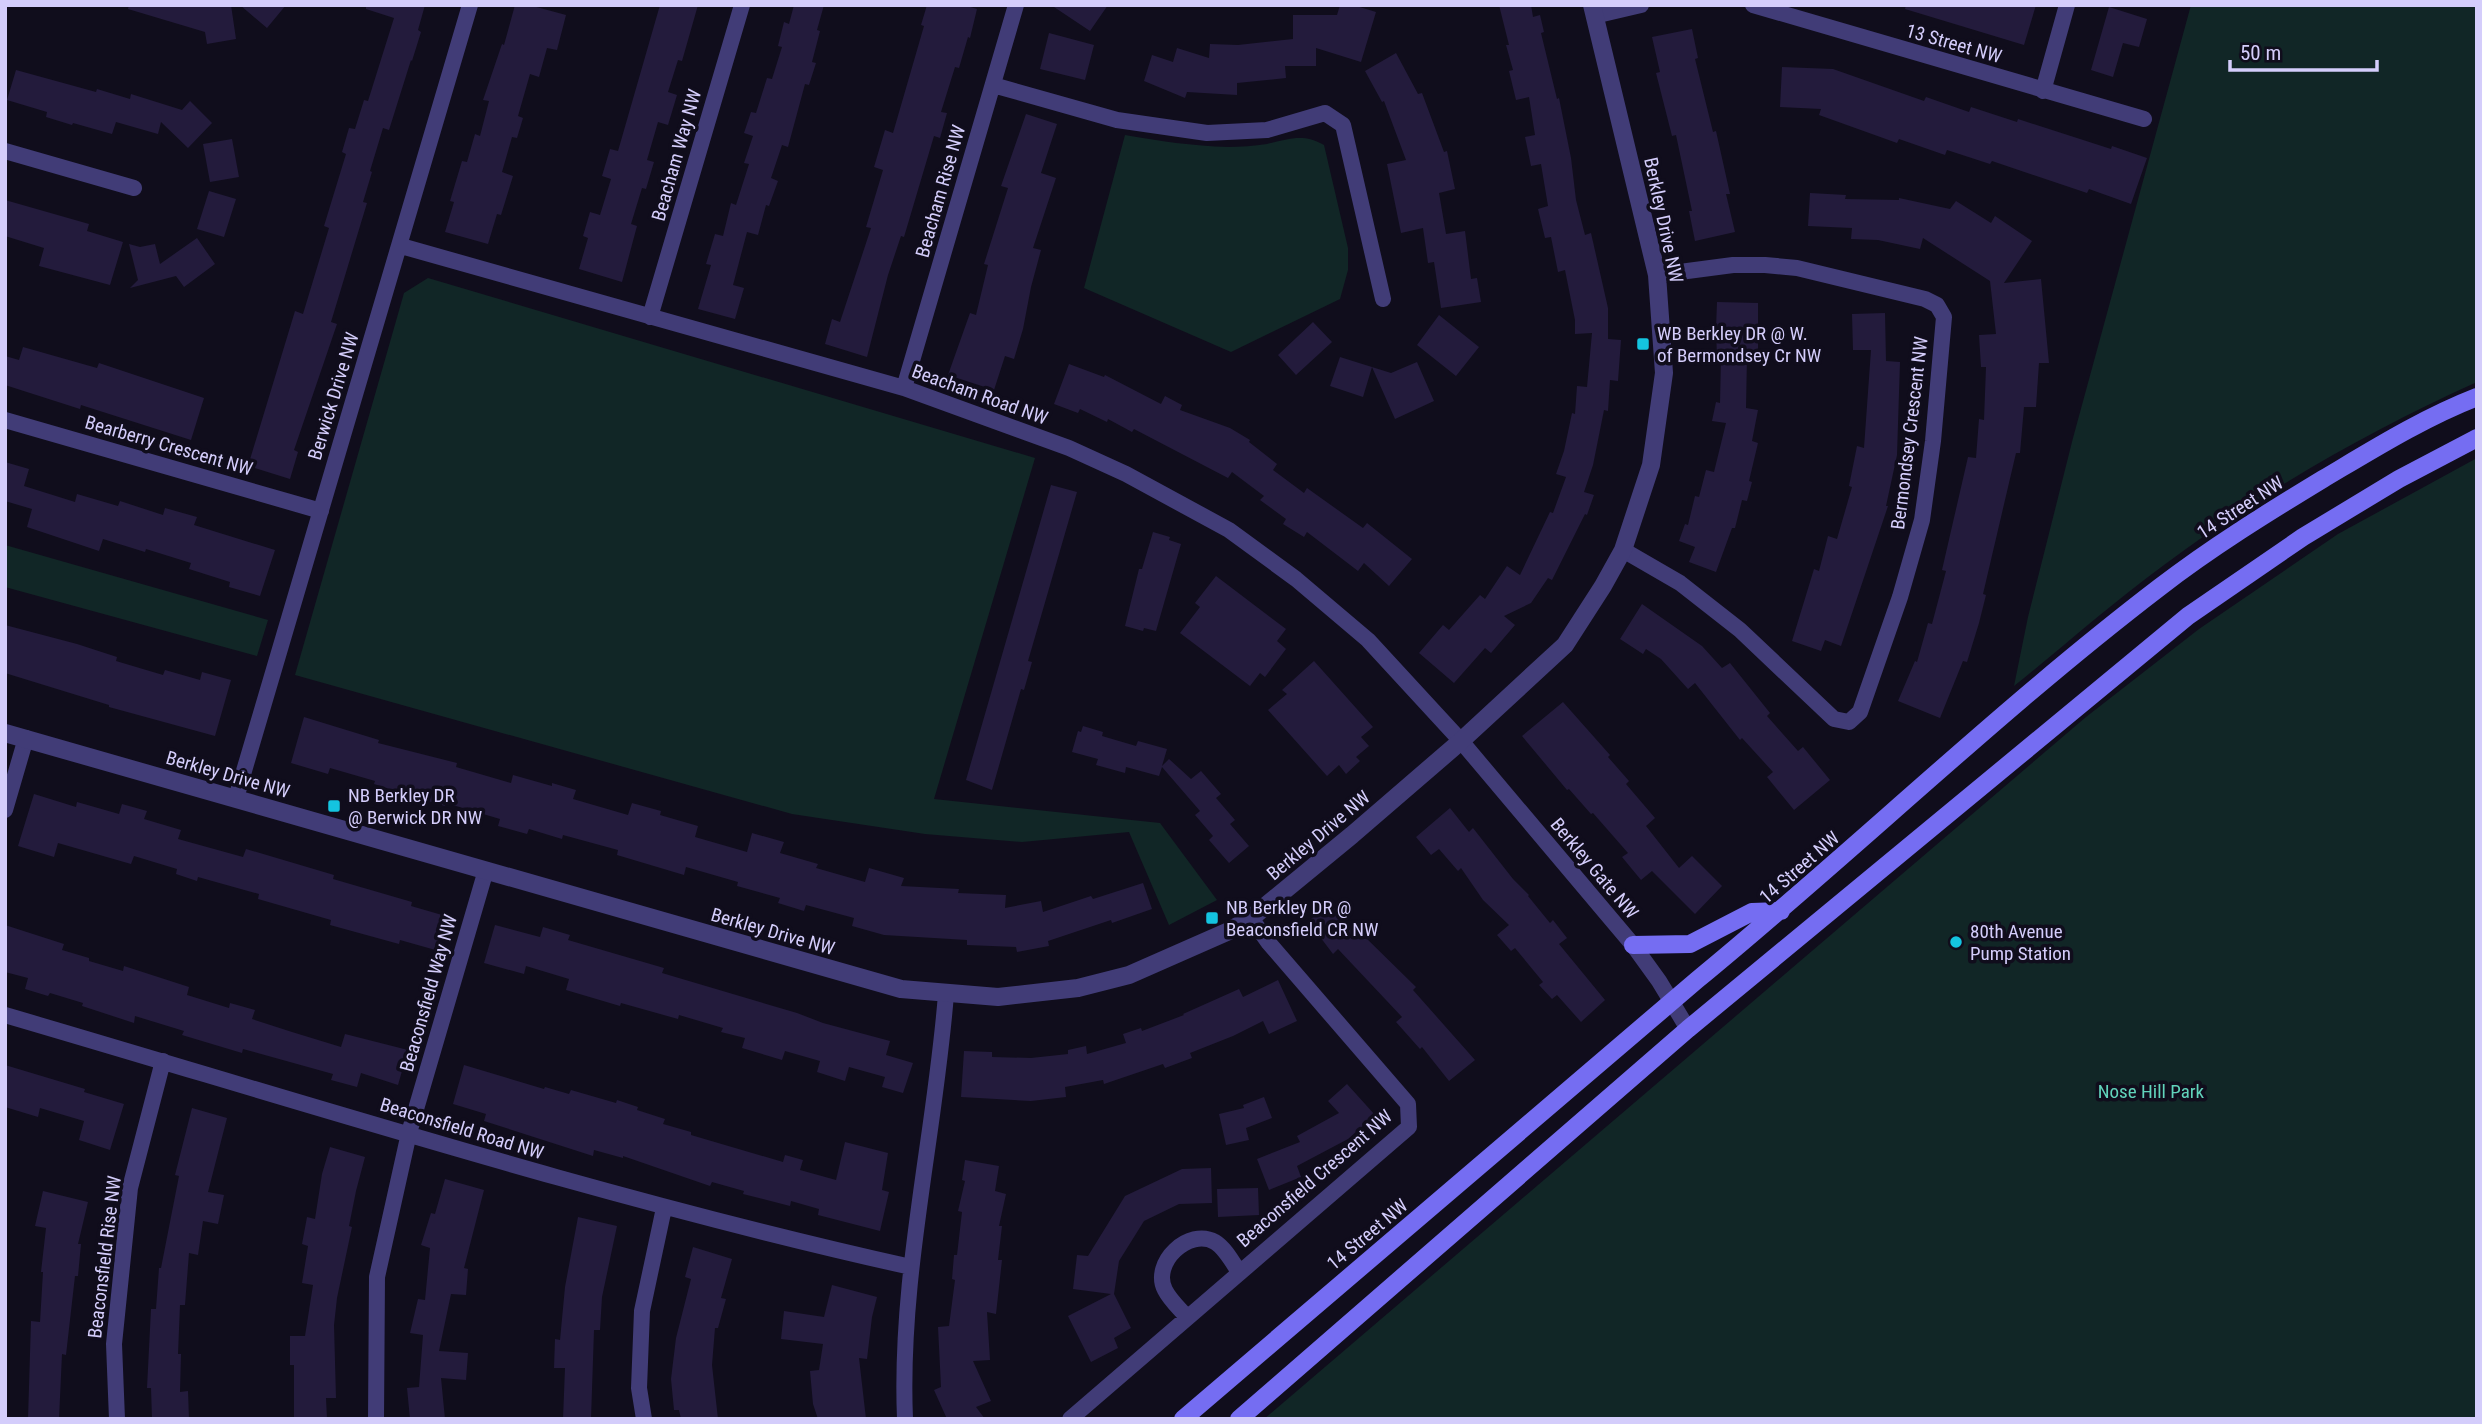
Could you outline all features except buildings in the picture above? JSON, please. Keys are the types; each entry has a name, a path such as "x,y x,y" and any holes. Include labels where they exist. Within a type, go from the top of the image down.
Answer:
{"main road":[{"name":"14 Street NW","path":"1183,1419 1781,911 2016,704 2161,586 2255,520 2368,453 2477,397"},
{"path":"1239,1419 1688,1029 2188,616 2304,537 2399,479 2477,438"},
{"path":"1633,945 1690,944 1752,912 1781,911"}],"street":[{"name":"Berwick Drive NW","path":"236,798 470,5"},
{"name":"Beacham Way NW","path":"650,317 742,5"},
{"name":"Beacham Rise NW","path":"904,388 1016,5"},
{"path":"1593,11 1641,5"},
{"name":"13 Street NW","path":"1753,5 2144,119"},
{"path":"2043,91 2067,5"},
{"name":"Berkley Drive NW","path":"5,733 901,989 999,997 1048,992 1116,978 1192,949 1251,918 1461,741 1565,645 1623,550 1651,465 1664,373 1657,275 1593,11"},
{"path":"993,85 1117,120 1207,134 1267,130 1325,113 1343,125 1382,299"},
{"path":"5,150 134,188"},
{"name":"Beacham Road NW","path":"401,246 904,388 1069,448 1126,474 1229,530 1296,579 1368,640 1461,741"},
{"name":"Bermondsey Crescent NW","path":"1623,550 1680,583 1740,629 1834,719 1849,722 1860,712 1907,572 1922,520 1933,441 1944,317 1937,305 1925,299 1797,268 1733,265 1657,275"},
{"name":"Bearberry Crescent NW","path":"5,420 321,511"},
{"path":"5,810 26,738"},
{"name":"Berkley Gate NW","path":"1461,741 1633,945 1688,1029"},
{"name":"Beaconsfield Way NW","path":"376,1419 377,1277 409,1133 486,870"},
{"name":"Beaconsfield Crescent NW","path":"1070,1419 1409,1126 1408,1104 1268,942 1251,918"},
{"path":"905,1419 903,1372 911,1267 946,994"},
{"name":"Beaconsfield Road NW","path":"5,1015 538,1173 664,1208 911,1267"},
{"name":"Beaconsfield Rise NW","path":"117,1419 114,1343 130,1188 163,1061"},
{"path":"644,1419 639,1388 642,1311 664,1208"},
{"name":"Beaconsfield Crescent NW","path":"1186,1316 1164,1289 1163,1282 1168,1258 1181,1245 1206,1238 1218,1243 1239,1272"}],"green space":[{"path":"2191,5 2477,5 2477,382 2355,443 2238,513 2145,579 2014,686 2028,617 2073,438"},
{"path":"1125,135 1176,143 1233,147 1296,138 1309,139 1324,145 1348,248 1348,270 1340,299 1231,352 1084,288"},
{"path":"428,278 1035,458 934,799 1160,823 1217,900 1169,925 1129,832 1022,842 925,834 792,814 295,675 404,293"},
{"name":"Nose Hill Park","path":"2477,458 2477,1419 1264,1419 2086,717 2199,629 2338,534"},
{"path":"5,545 268,620 257,656 5,587"}],"place":[{"name":"WB Berkley DR @ W. of Bermondsey Cr NW","path":"1643,344"},
{"name":"NB Berkley DR @ Berwick DR NW","path":"334,806"},
{"name":"NB Berkley DR @ Beaconsfield CR NW","path":"1212,918"},
{"name":"80th Avenue Pump Station","path":"1956,942"}]}
